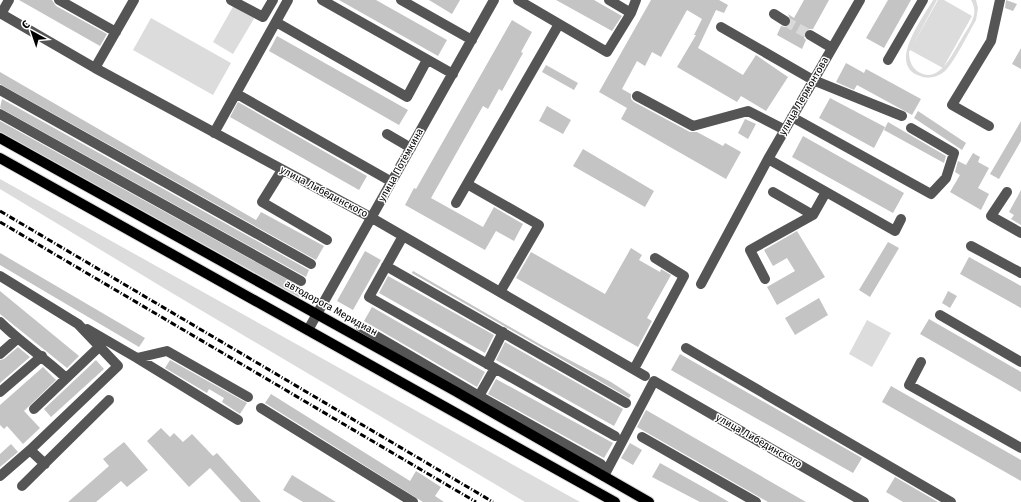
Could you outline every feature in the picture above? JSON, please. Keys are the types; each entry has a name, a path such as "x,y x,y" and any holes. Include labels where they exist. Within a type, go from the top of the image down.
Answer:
{"main road":[{"name":"автодорога Меридиан","path":"0,138 317,314 649,502"},
{"path":"0,158 614,502"}],"street":[{"path":"0,13 9,0"},
{"path":"59,0 116,32"},
{"path":"95,68 134,0"},
{"path":"231,0 263,17 272,0"},
{"path":"214,133 288,0"},
{"path":"322,0 453,74"},
{"path":"401,0 472,40"},
{"name":"улица Потёмкина","path":"308,330 494,0"},
{"path":"518,0 607,52 631,13 636,0"},
{"path":"609,0 631,13"},
{"name":"улица Лермонтова","path":"700,284 792,116 860,0"},
{"path":"888,60 923,0"},
{"path":"988,126 952,105 991,42 1000,0"},
{"name":"улица Либединского","path":"0,13 95,68 372,218 864,502"},
{"path":"774,14 785,21"},
{"path":"276,22 407,97 428,60"},
{"path":"456,203 559,24"},
{"path":"721,27 813,80 902,116"},
{"path":"810,35 832,48"},
{"path":"0,91 311,264"},
{"path":"237,94 392,182"},
{"path":"637,96 693,126 748,111 785,130"},
{"path":"0,114 301,281"},
{"path":"792,116 930,194 946,178 954,153 911,128"},
{"path":"387,134 411,148"},
{"path":"768,159 895,231 901,219"},
{"path":"282,170 262,202 327,240"},
{"path":"466,184 539,225 500,292"},
{"path":"773,192 813,215"},
{"path":"765,279 750,250 813,215 826,192"},
{"path":"1007,192 991,216 1021,233"},
{"path":"403,236 369,297 615,436"},
{"path":"971,246 1021,274"},
{"path":"634,369 684,276 655,258"},
{"path":"386,266 626,403"},
{"path":"0,276 238,420"},
{"path":"940,315 1021,362"},
{"path":"0,322 17,339 42,356 66,378"},
{"path":"0,476 30,450 118,366 78,324"},
{"path":"361,327 479,396 601,464"},
{"path":"479,396 503,332"},
{"path":"0,354 17,339"},
{"path":"34,409 100,347"},
{"path":"686,348 951,502"},
{"path":"137,358 167,351 248,397"},
{"path":"0,392 42,356"},
{"path":"921,362 909,385 1021,448"},
{"path":"604,476 650,378"},
{"path":"22,486 109,400"},
{"path":"261,408 412,502"},
{"path":"642,437 756,502"},
{"path":"30,450 45,464"}],"shaded area":[{"path":"933,0 937,0 909,52 913,67 925,75 938,71 949,60 973,18 974,9 971,0 976,0 978,8 976,20 950,65 944,72 926,78 912,72 907,64 906,53 915,30"},
{"path":"938,0 944,0 972,16 943,68 910,50"},
{"path":"234,5 255,17 233,54 213,42"},
{"path":"151,18 231,63 213,95 133,50"},
{"path":"0,179 580,502 525,502 172,293 0,189"},
{"path":"867,320 891,333 872,367 849,354"}],"building":[{"path":"19,0 52,0 56,6 107,34 100,46"},
{"path":"339,0 376,0 447,40 438,56"},
{"path":"429,0 460,0 452,14"},
{"path":"556,0 594,0 622,16 612,31"},
{"path":"651,0 719,0 728,5 724,13 716,10 698,48 743,75 756,55 788,77 766,111 741,96 737,102 677,67 696,35 694,35 702,19 687,10 661,57 652,52 645,66 637,61 622,89 631,94 631,99 634,102 690,132 697,132 723,146 725,143 741,152 726,179 621,119 627,108 599,92"},
{"path":"804,0 829,0 813,29 807,29 804,32 804,38 806,40 802,49 777,35 781,26 785,27 790,25 791,21 788,14 794,18"},
{"path":"888,0 911,0 884,48 866,38"},
{"path":"1006,0 1017,4 1013,11 1005,8"},
{"path":"512,20 532,32 521,52 523,53 502,91 499,89 488,109 483,106 431,198 483,227 494,207 523,224 514,241 496,231 485,250 405,205 414,188 416,189"},
{"path":"277,36 408,110 399,125 269,51"},
{"path":"1021,48 1021,69 1012,64"},
{"path":"846,63 864,73 866,69 921,99 912,115 857,85 854,90 836,82"},
{"path":"546,65 578,83 574,90 542,72"},
{"path":"0,72 256,220 261,212 324,246 316,260 0,84"},
{"path":"830,98 885,127 874,148 819,118"},
{"path":"2,99 309,270 306,277 0,108"},
{"path":"238,102 367,176 359,190 230,117"},
{"path":"547,106 571,120 563,134 539,121"},
{"path":"918,111 966,143 962,150 914,118"},
{"path":"745,119 756,124 748,139 738,133"},
{"path":"0,121 301,287 303,290 299,297 0,132"},
{"path":"1021,121 1021,141 999,179 990,174"},
{"path":"888,122 946,156 944,163 884,130"},
{"path":"803,136 904,193 893,213 792,157"},
{"path":"583,149 654,191 645,207 573,166"},
{"path":"973,153 980,157 978,162 989,168 978,188 989,194 981,210 950,192 960,175 955,172 958,161 966,165"},
{"path":"1021,190 1021,225 1011,219 1014,215 1009,212"},
{"path":"797,231 825,277 777,305 767,287 795,271 787,258 773,266 764,250"},
{"path":"888,242 899,248 870,297 859,290"},
{"path":"631,248 642,255 639,260 660,272 661,269 671,275 647,318 652,321 638,347 516,278 531,252 605,294"},
{"path":"365,251 381,260 353,310 337,301"},
{"path":"0,253 145,338 139,347 0,265"},
{"path":"969,257 1021,286 1021,308 960,274"},
{"path":"413,271 543,346 611,382 631,395 629,398 412,273"},
{"path":"388,276 494,335 485,353 379,293"},
{"path":"0,291 79,356 67,368 0,314"},
{"path":"948,291 957,296 950,308 942,303"},
{"path":"819,298 828,315 795,335 785,318"},
{"path":"372,307 485,372 477,387 364,321"},
{"path":"929,319 1021,372 1021,392 920,334"},
{"path":"505,342 623,409 614,426 496,360"},
{"path":"18,347 30,357 0,383 0,360 4,359"},
{"path":"680,354 862,458 853,473 671,370"},
{"path":"96,360 104,369 51,417 44,409"},
{"path":"170,360 247,403 240,414 222,402 224,398 209,389 207,393 165,368"},
{"path":"43,367 56,380 24,411 40,428 23,444 7,426 4,429 0,425 0,405"},
{"path":"496,379 613,443 604,458 488,394"},
{"path":"891,386 1021,460 1021,481 882,402"},
{"path":"271,394 410,481 416,471 441,487 435,496 444,502 423,502 265,403"},
{"path":"646,410 806,502 768,502 637,427"},
{"path":"161,428 170,437 174,433 183,442 192,434 213,456 217,453 261,502 241,502 210,468 189,487 147,441"},
{"path":"124,442 148,470 127,487 121,481 96,502 68,502 109,466 103,459"},
{"path":"630,443 642,450 633,465 621,458"},
{"path":"11,444 18,452 0,467 0,454"},
{"path":"660,463 729,502 700,502 652,477"},
{"path":"292,475 336,502 303,502 283,490"},
{"path":"895,477 938,502 903,502 886,492"}],"tunnel":[{"path":"785,21 810,35"}],"railway":[{"path":"0,211 493,502"},
{"path":"0,222 476,502"}]}
